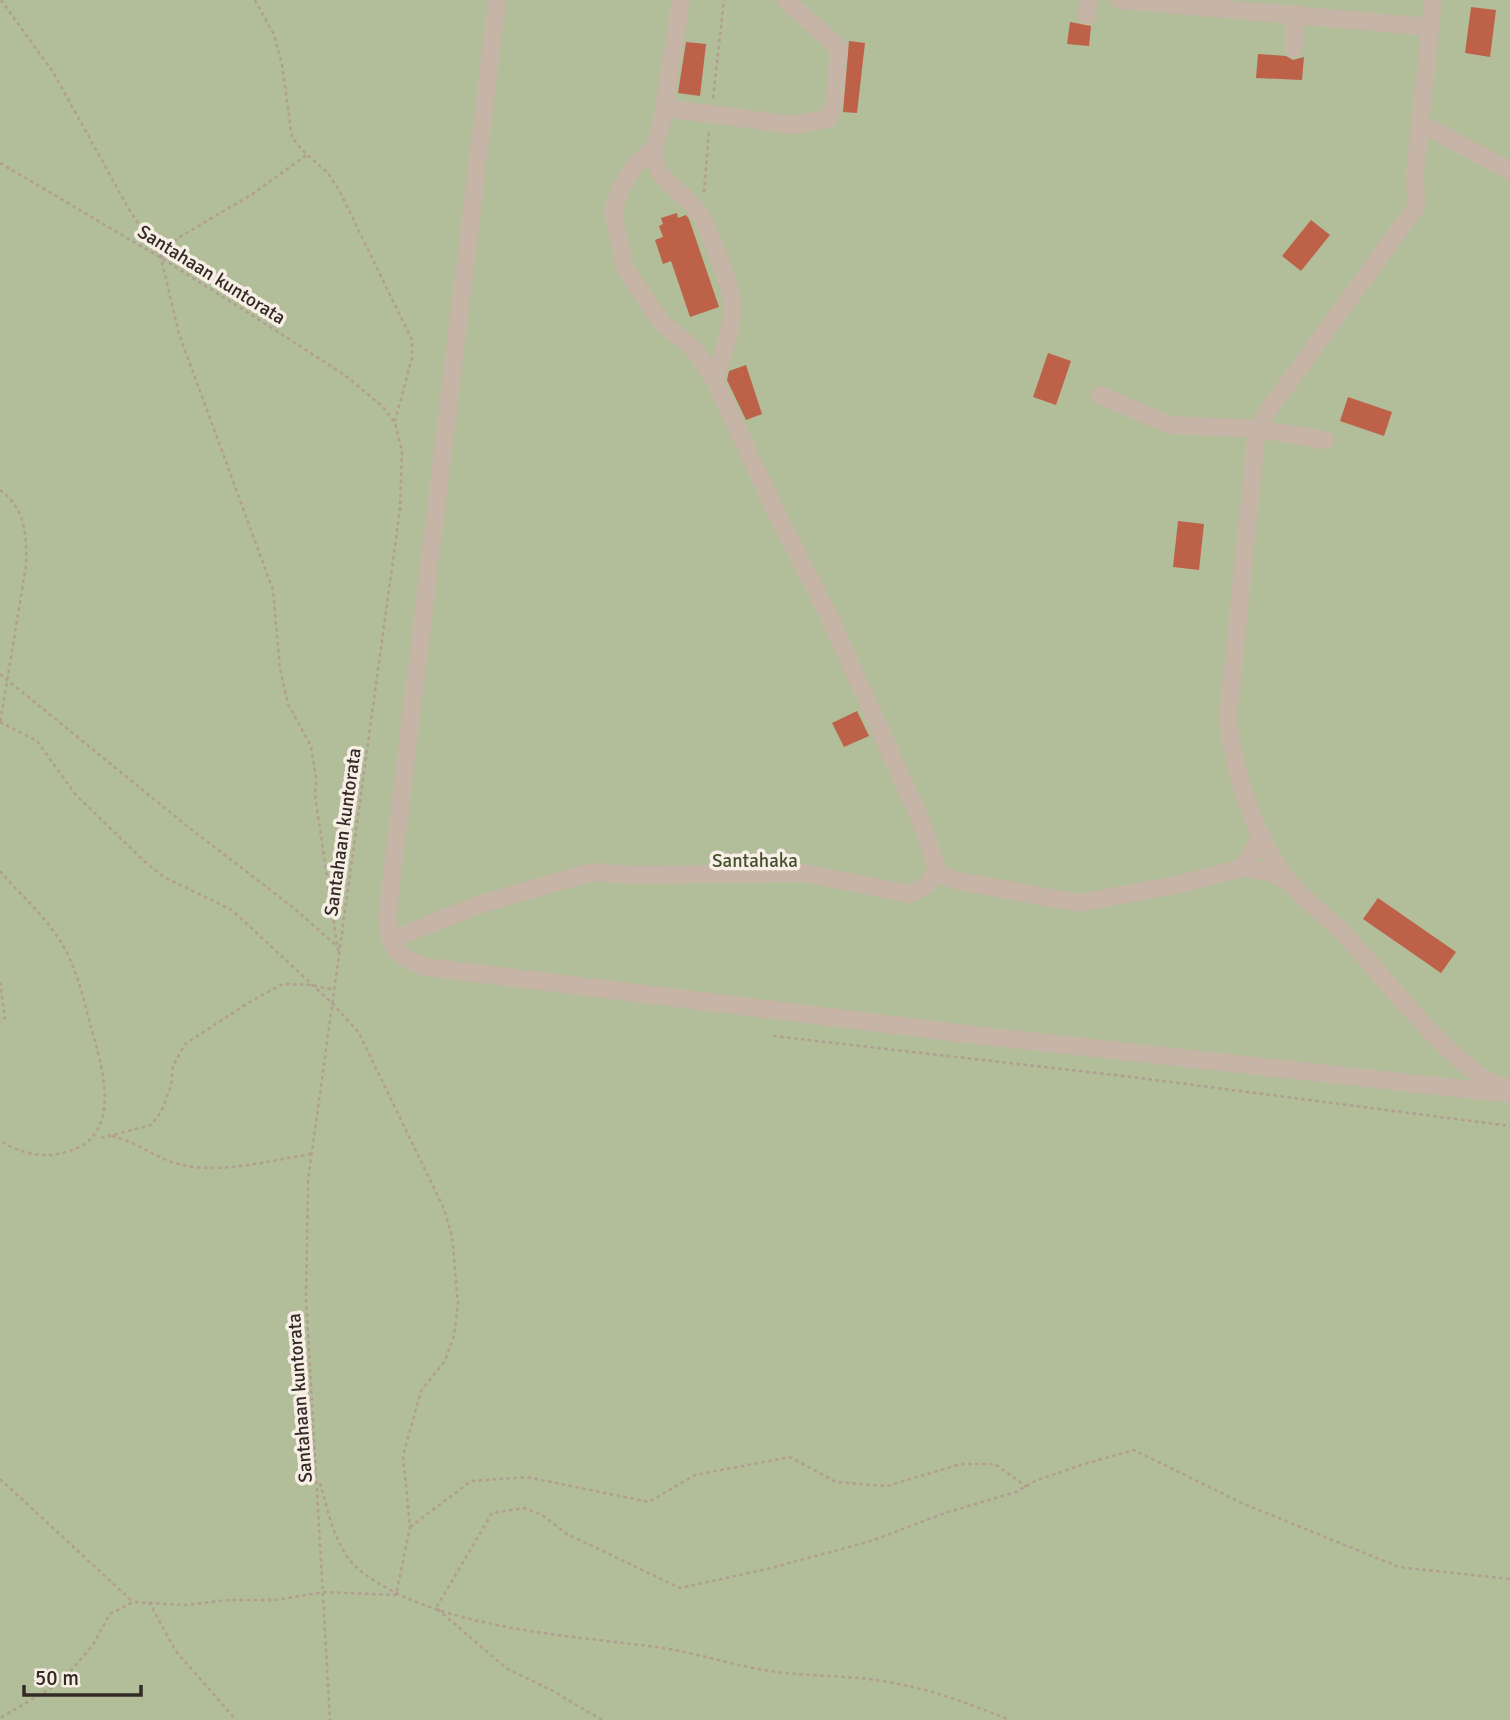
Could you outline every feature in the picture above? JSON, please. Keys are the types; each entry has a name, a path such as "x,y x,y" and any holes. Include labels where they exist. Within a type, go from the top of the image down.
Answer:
{"lane":[{"path":"497,0 387,918 390,940 399,957 426,967 966,1034 1510,1094"},
{"path":"681,0 664,108 654,148 654,164 666,181 701,216 732,300 732,316 715,381"},
{"path":"664,108 792,125 828,119 834,103 839,48 786,0"},
{"path":"1120,0 1430,27"},
{"path":"1433,0 1415,173 1416,207 1265,415 1259,429 1250,487 1228,719 1231,752 1262,835 1291,882 1348,938 1372,968 1472,1072 1498,1086 1510,1087"},
{"path":"1294,14 1294,49"},
{"path":"1420,122 1510,171"},
{"path":"654,148 636,163 622,186 613,210 625,268 661,322 693,348 715,381 777,514 830,618 920,819 937,868 946,877 958,881 1079,903 1180,884 1242,867 1266,871 1291,882"},
{"path":"1100,395 1170,425 1259,429 1325,440"},
{"path":"1242,867 1262,835"},
{"path":"390,940 481,904 592,872 635,875 803,873 910,894 928,885 937,868"}],"path":[{"path":"1,0 53,72 130,211 161,258 179,334 273,590 280,669 288,704 311,746 313,757 316,777 314,795 339,955"},
{"path":"255,0 274,35 282,65 292,137 328,173 340,192 412,340 412,358 395,423"},
{"path":"161,258 178,238 251,195 308,154"},
{"name":"Santahaan kuntorata","path":"0,163 161,258 346,376 383,407 395,423 402,452 400,509 308,1181 306,1298 330,1720"},
{"path":"0,490 18,509 27,540 9,681 0,723 37,741 75,794 145,862 164,877 232,910 333,1003 359,1033 433,1182 452,1236 458,1304 454,1336 445,1361 421,1391 402,1457 410,1527 396,1595"},
{"path":"0,674 187,826 295,909 338,947"},
{"path":"0,871 57,935 81,989 105,1087 101,1124 92,1140"},
{"path":"0,982 5,1018 0,1022"},
{"path":"0,1141 36,1155 79,1149 92,1140 151,1125 161,1112 171,1086 173,1066 185,1044 284,984 311,985 334,990"},
{"path":"773,1036 1132,1077 1510,1126"},
{"path":"101,1138 114,1136 128,1140 171,1162 189,1166 248,1164 312,1154"},
{"path":"436,1608 492,1513 524,1508 542,1515 568,1534 680,1588 767,1569 871,1541 1027,1487 1080,1465 1133,1450 1244,1504 1399,1567 1510,1579"},
{"path":"410,1527 471,1481 527,1477 649,1502 695,1475 790,1457 835,1482 887,1486 961,1464 995,1464 1027,1487"},
{"path":"318,1476 341,1548 360,1571 396,1595"},
{"path":"0,1479 133,1602"},
{"path":"0,1718 60,1683 93,1645 110,1614 133,1602 185,1605 228,1600 276,1600 324,1592 396,1595 477,1621 666,1648 775,1672 887,1681 955,1698 1010,1720"},
{"path":"149,1602 175,1650 236,1720"},
{"path":"436,1608 506,1668 553,1691 602,1720"}],"green space":[{"name":"Santahaka","path":"0,0 1510,0 1510,1720 0,1720"}],"building":[{"path":"1471,7 1496,10 1490,57 1465,53"},
{"path":"1070,22 1091,26 1089,46 1067,44"},
{"path":"849,41 865,43 857,113 843,112"},
{"path":"686,42 706,44 700,96 678,93"},
{"path":"1258,54 1286,56 1293,60 1304,57 1302,80 1256,78"},
{"path":"677,213 678,218 686,215 689,219 719,307 690,317 671,261 663,264 655,240 663,237 659,226 663,224 661,218"},
{"path":"1311,220 1330,235 1301,271 1282,256"},
{"path":"1048,353 1071,361 1056,405 1033,397"},
{"path":"746,365 762,414 746,420 727,380 729,371"},
{"path":"1348,397 1392,412 1384,436 1340,421"},
{"path":"1178,521 1204,524 1199,570 1173,567"},
{"path":"857,711 869,736 844,747 832,723"},
{"path":"1378,898 1456,952 1441,973 1363,919"}]}
